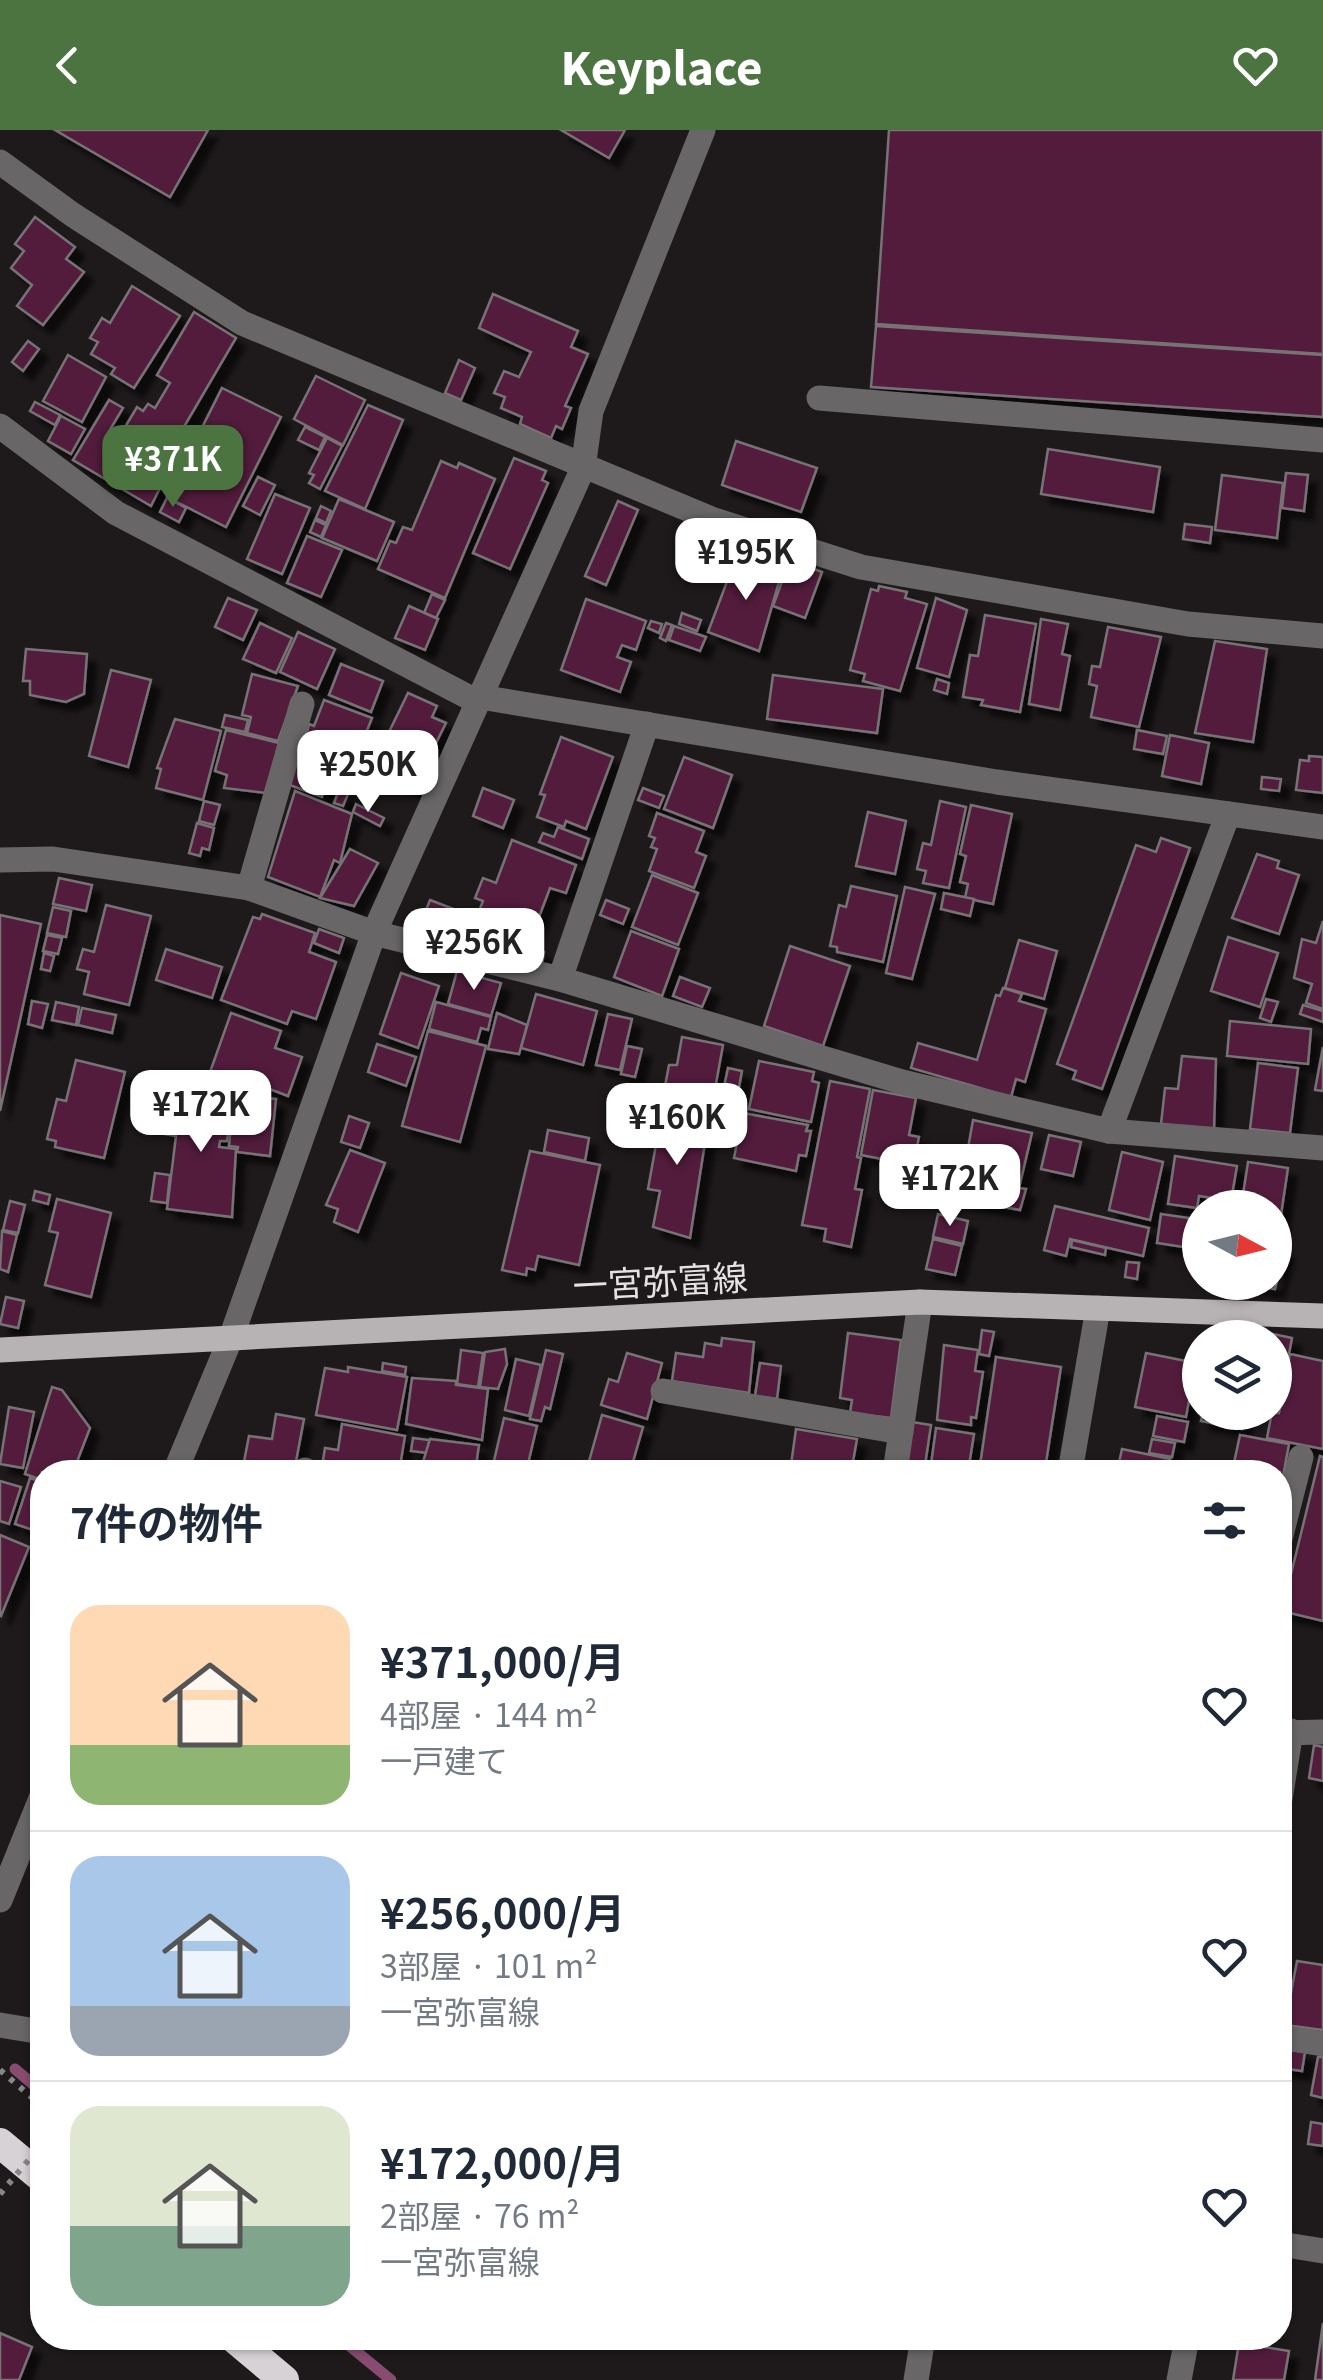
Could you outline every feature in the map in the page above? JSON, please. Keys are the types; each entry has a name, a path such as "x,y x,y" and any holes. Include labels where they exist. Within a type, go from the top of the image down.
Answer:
{"highway":[{"path":"0,2144 30,2168"},
{"path":"248,2350 284,2380"}],"main road":[{"name":"一宮弥富線","path":"0,1350 920,1302 1323,1316"}],"street":[{"path":"180,1460 232,1335 374,933 583,468 591,411 702,130"},
{"path":"0,162 73,215 242,322 714,520 861,567 1188,624 1323,636"},
{"path":"818,398 1323,440"},
{"path":"0,426 116,513 479,700 1323,827"},
{"path":"249,888 302,704"},
{"path":"560,979 647,724"},
{"path":"1109,1131 1228,814"},
{"path":"0,860 53,859 249,888 374,933 560,979 902,1082 1109,1131 1323,1148"},
{"path":"897,1460 920,1302"},
{"path":"1072,1460 1098,1308"},
{"path":"663,1390 901,1432"},
{"path":"1292,1492 1301,1456"},
{"path":"1292,1732 1323,1732"},
{"path":"0,1900 30,1826"},
{"path":"0,2025 30,2030"},
{"path":"1292,2039 1323,2044"},
{"path":"1292,2246 1323,2252"},
{"path":"916,2380 921,2350"},
{"path":"1179,2380 1184,2350"}],"path":[{"path":"0,2070 30,2096"},
{"path":"0,2194 30,2158"}],"building":[{"path":"55,130 208,130 170,197"},
{"path":"561,130 625,130 609,158"},
{"path":"889,130 1323,130 1323,354 876,324"},
{"path":"35,217 75,247 66,259 84,272 43,325 17,306 32,285 11,268 24,251 15,244"},
{"path":"132,286 180,316 134,388 111,374 115,368 91,354 98,342 90,338 102,318 110,323"},
{"path":"493,294 578,331 571,347 588,354 565,406 571,408 562,429 556,426 551,438 520,424 522,417 501,408 505,397 494,393 504,371 519,377 531,352 479,328"},
{"path":"194,312 236,338 185,425 189,429 151,506 73,460 109,400 123,408 108,433 118,439 137,407 143,411 148,404 155,408 170,383 157,375"},
{"path":"876,326 1323,355 1323,417 871,387"},
{"path":"28,341 39,349 23,371 12,362"},
{"path":"68,355 106,377 82,422 43,401"},
{"path":"459,360 475,368 461,400 445,393"},
{"path":"316,376 365,400 343,445 294,419"},
{"path":"222,388 281,417 226,527 167,497"},
{"path":"35,402 60,415 55,425 30,411"},
{"path":"368,405 403,420 365,509 325,491"},
{"path":"61,416 85,429 71,454 48,441"},
{"path":"305,427 325,437 319,450 298,440"},
{"path":"327,438 342,446 320,489 309,483 314,475 309,473"},
{"path":"736,441 817,468 801,512 722,485"},
{"path":"1048,449 1160,467 1153,512 1041,494"},
{"path":"514,458 546,471 542,480 548,483 510,569 473,553"},
{"path":"441,461 457,468 459,463 495,479 445,598 378,569 390,541 396,543 403,527 412,530"},
{"path":"1286,473 1308,475 1304,511 1282,508"},
{"path":"1222,475 1283,483 1277,538 1215,530"},
{"path":"258,477 275,485 260,515 243,506"},
{"path":"275,494 310,508 282,574 247,559"},
{"path":"167,498 186,508 179,522 160,512"},
{"path":"339,499 394,522 377,561 322,538"},
{"path":"618,501 638,510 606,585 585,576"},
{"path":"321,506 331,511 326,523 316,518"},
{"path":"315,520 326,525 321,537 310,532"},
{"path":"1185,524 1212,527 1210,543 1183,539"},
{"path":"307,536 342,550 321,597 287,583"},
{"path":"742,540 787,556 783,568 738,552"},
{"path":"737,555 782,571 759,651 708,632"},
{"path":"790,560 822,572 805,618 773,606"},
{"path":"879,586 907,592 905,598 927,604 900,691 863,681 865,674 850,670 871,589 878,591"},
{"path":"432,594 445,600 436,618 424,613"},
{"path":"228,598 257,610 243,640 215,627"},
{"path":"936,598 967,610 949,677 917,668"},
{"path":"586,599 646,621 636,650 622,645 617,657 631,662 620,692 561,670"},
{"path":"409,606 438,619 425,650 395,638"},
{"path":"682,613 701,620 697,631 679,624"},
{"path":"985,615 1036,624 1020,712 981,705 983,700 963,697 970,655 978,656"},
{"path":"1041,619 1068,624 1062,654 1070,656 1060,710 1029,704"},
{"path":"651,621 662,624 659,633 648,628"},
{"path":"260,623 292,638 276,673 243,659"},
{"path":"666,623 672,625 666,641 660,638"},
{"path":"674,626 706,637 700,651 669,640"},
{"path":"1108,627 1161,637 1139,727 1091,717 1097,686 1089,684 1092,666 1100,667"},
{"path":"298,632 335,649 317,689 280,672"},
{"path":"1215,641 1267,649 1253,742 1195,733"},
{"path":"26,649 87,654 84,694 66,702 30,695 30,681 23,681"},
{"path":"341,664 383,681 371,712 329,695"},
{"path":"111,670 151,680 128,767 89,756"},
{"path":"252,674 298,686 278,741 247,733 251,717 242,715"},
{"path":"773,675 883,689 877,733 767,719"},
{"path":"937,679 949,683 947,694 934,690"},
{"path":"408,693 437,706 432,717 446,723 413,789 371,769"},
{"path":"324,700 372,718 348,778 301,759 309,724 314,726"},
{"path":"225,715 248,720 245,732 222,727"},
{"path":"175,719 221,731 203,800 156,788 161,769 157,768"},
{"path":"226,730 279,743 266,793 224,788 227,775 215,771"},
{"path":"1137,730 1167,736 1163,754 1134,749"},
{"path":"1170,735 1209,743 1201,784 1162,776"},
{"path":"561,737 613,757 586,829 566,821 564,827 537,817 545,795 540,794"},
{"path":"1309,756 1323,757 1323,793 1296,790 1300,760 1309,761"},
{"path":"684,757 732,775 713,828 664,809"},
{"path":"297,760 331,773 322,797 287,784"},
{"path":"332,773 348,779 345,786 330,780"},
{"path":"1262,777 1281,779 1279,791 1261,789"},
{"path":"483,788 514,800 503,828 473,816"},
{"path":"643,788 664,796 659,808 638,800"},
{"path":"339,790 348,794 343,806 334,803"},
{"path":"295,791 352,814 340,863 334,860 320,897 268,877"},
{"path":"204,801 220,805 214,825 199,821"},
{"path":"940,801 966,807 949,888 923,883 926,871 917,869 923,843 931,845"},
{"path":"356,804 384,818 380,826 353,812"},
{"path":"971,805 1012,814 993,904 965,898 968,884 960,882 966,856 960,854"},
{"path":"868,812 906,821 895,874 856,866"},
{"path":"657,813 704,831 696,852 706,856 694,888 649,871 657,849 651,847 655,838 649,836"},
{"path":"197,823 214,828 209,850 202,848 200,856 189,853"},
{"path":"558,827 589,839 582,859 539,842 543,833 554,837"},
{"path":"1161,838 1190,848 1102,1089 1073,1079 1076,1071 1057,1064 1136,845 1156,852"},
{"path":"512,840 576,865 566,893 550,888 528,946 473,926 483,901 475,898 483,878 496,883"},
{"path":"350,849 378,863 354,906 320,898"},
{"path":"1257,854 1279,861 1277,868 1299,875 1279,934 1232,918"},
{"path":"652,875 698,893 678,945 632,927"},
{"path":"59,878 92,885 86,911 53,904"},
{"path":"851,886 897,896 883,962 837,952 837,947 830,946 839,905 846,907"},
{"path":"905,887 935,894 912,979 886,973"},
{"path":"944,893 974,899 970,916 941,909"},
{"path":"430,900 464,913 452,944 418,930"},
{"path":"606,900 629,909 623,924 600,915"},
{"path":"106,905 151,916 129,1005 84,994 89,972 77,969 83,949 94,952"},
{"path":"53,907 71,911 66,937 47,933"},
{"path":"262,914 315,933 309,952 336,962 316,1019 292,1011 287,1024 221,1000 253,917 260,919"},
{"path":"0,915 41,924 0,1111"},
{"path":"1323,921 1323,1009 1306,1003 1312,984 1294,978 1302,939 1316,943"},
{"path":"460,928 491,940 486,953 454,941"},
{"path":"319,929 344,938 339,953 314,943"},
{"path":"631,931 679,949 662,996 614,977"},
{"path":"47,935 62,938 58,954 43,951"},
{"path":"1228,937 1278,953 1260,1007 1211,991"},
{"path":"1019,940 1057,951 1044,999 1005,988"},
{"path":"790,946 850,966 823,1046 764,1026"},
{"path":"510,947 544,952 542,964 509,959"},
{"path":"166,949 222,967 212,998 156,980"},
{"path":"44,953 54,956 50,971 41,969"},
{"path":"457,971 501,983 491,1016 448,1004"},
{"path":"401,973 439,986 418,1048 380,1034"},
{"path":"680,977 710,988 702,1007 673,996"},
{"path":"1003,988 1022,994 1019,1001 1046,1009 1025,1082 1016,1079 1011,1097 911,1068 918,1043 977,1060 996,995 1000,996"},
{"path":"536,994 597,1011 583,1065 521,1048"},
{"path":"1266,999 1278,1002 1271,1022 1260,1018"},
{"path":"32,1001 48,1004 42,1028 28,1024"},
{"path":"56,1002 79,1007 76,1025 52,1020"},
{"path":"436,1002 491,1017 488,1030 481,1028 477,1042 429,1029"},
{"path":"1303,1005 1323,1011 1323,1022 1300,1014"},
{"path":"82,1008 116,1015 112,1033 78,1025"},
{"path":"231,1013 281,1031 275,1048 302,1057 288,1096 262,1086 259,1093 209,1075"},
{"path":"497,1013 527,1025 519,1054 488,1049"},
{"path":"608,1014 632,1019 620,1070 596,1065"},
{"path":"1230,1021 1311,1029 1308,1064 1227,1056"},
{"path":"428,1031 486,1046 460,1142 402,1126"},
{"path":"682,1037 723,1045 711,1111 662,1102 669,1065 677,1065"},
{"path":"377,1044 416,1057 406,1086 368,1072"},
{"path":"627,1046 642,1049 635,1077 621,1074"},
{"path":"1323,1047 1323,1091 1315,1090"},
{"path":"1182,1056 1216,1059 1214,1130 1161,1124 1165,1088 1178,1089"},
{"path":"76,1060 125,1072 104,1158 55,1147 56,1141 47,1139 57,1099 66,1101"},
{"path":"759,1061 814,1072 812,1081 819,1083 811,1122 749,1109"},
{"path":"1258,1063 1298,1068 1290,1133 1250,1129"},
{"path":"728,1068 742,1071 735,1109 720,1106"},
{"path":"830,1081 870,1089 857,1157 861,1158 855,1189 862,1190 851,1247 824,1241 826,1229 802,1225"},
{"path":"873,1090 916,1098 909,1135 919,1137 915,1156 905,1154 903,1163 861,1155"},
{"path":"169,1092 232,1099 227,1141 220,1141 219,1147 236,1149 232,1217 167,1209 176,1136 164,1134"},
{"path":"234,1094 276,1099 270,1156 237,1152 238,1147 229,1146"},
{"path":"657,1107 709,1117 690,1238 653,1227 660,1191 648,1189 657,1139 651,1138"},
{"path":"743,1113 808,1125 806,1131 811,1131 806,1156 799,1155 796,1171 734,1158"},
{"path":"349,1116 369,1123 360,1148 341,1142"},
{"path":"973,1120 1032,1133 1019,1188 1026,1189 1020,1210 959,1199"},
{"path":"548,1130 589,1138 585,1161 544,1152"},
{"path":"1049,1135 1081,1142 1073,1176 1041,1169"},
{"path":"350,1150 385,1163 358,1232 334,1222 338,1209 326,1205"},
{"path":"530,1151 600,1165 579,1265 538,1256 535,1270 527,1268 526,1275 502,1270"},
{"path":"1122,1152 1163,1162 1150,1220 1109,1210"},
{"path":"1175,1156 1237,1166 1233,1190 1182,1190 1182,1206 1168,1204"},
{"path":"1248,1162 1288,1168 1285,1190 1244,1190"},
{"path":"155,1173 170,1175 167,1203 151,1201"},
{"path":"35,1191 50,1195 48,1204 33,1200"},
{"path":"57,1199 111,1213 91,1297 45,1285 58,1233 49,1231"},
{"path":"10,1201 25,1205 18,1233 3,1230"},
{"path":"1055,1206 1149,1228 1143,1256 1070,1239 1066,1256 1044,1250"},
{"path":"938,1214 968,1221 963,1244 933,1237"},
{"path":"1161,1214 1182,1217 1182,1247 1157,1243"},
{"path":"2,1231 17,1235 8,1272 0,1269"},
{"path":"933,1239 962,1246 955,1275 926,1269"},
{"path":"1072,1240 1106,1248 1105,1255 1071,1247"},
{"path":"1127,1262 1139,1263 1137,1279 1125,1277"},
{"path":"6,1297 24,1301 18,1328 0,1324"},
{"path":"982,1330 994,1332 989,1356 979,1354"},
{"path":"848,1333 901,1340 891,1418 850,1413 852,1400 840,1398"},
{"path":"722,1338 754,1342 749,1393 672,1381 676,1353 703,1357 705,1343 721,1346"},
{"path":"944,1345 978,1350 975,1371 983,1372 976,1418 971,1417 971,1425 937,1420"},
{"path":"505,1349 507,1364 498,1389 480,1387 485,1352"},
{"path":"461,1350 483,1353 478,1387 457,1384"},
{"path":"546,1350 563,1354 550,1409 545,1407 541,1421 530,1419"},
{"path":"627,1353 662,1363 647,1419 601,1405 609,1379 618,1382"},
{"path":"1146,1353 1182,1360 1182,1416 1135,1407"},
{"path":"1292,1354 1323,1361 1323,1449 1267,1438 1269,1430 1292,1430"},
{"path":"996,1357 1061,1367 1046,1460 981,1460"},
{"path":"516,1359 541,1365 529,1416 505,1410"},
{"path":"383,1363 406,1367 405,1375 382,1371"},
{"path":"760,1363 781,1366 777,1399 755,1396"},
{"path":"348,1367 407,1377 397,1430 316,1415 325,1368 348,1372"},
{"path":"412,1378 456,1381 456,1385 488,1389 482,1440 406,1424"},
{"path":"52,1387 62,1390 90,1428 78,1460 30,1460 30,1476 25,1474"},
{"path":"9,1407 34,1412 23,1468 0,1464"},
{"path":"276,1414 304,1419 296,1460 244,1460 249,1436 272,1439"},
{"path":"602,1415 643,1427 633,1460 589,1460"},
{"path":"1157,1416 1182,1421 1182,1430 1186,1430 1184,1442 1153,1436"},
{"path":"504,1418 537,1426 529,1460 494,1460"},
{"path":"912,1422 931,1425 926,1460 906,1460"},
{"path":"342,1424 405,1436 401,1460 323,1460 325,1448 338,1450"},
{"path":"936,1428 974,1434 970,1460 932,1460"},
{"path":"796,1429 857,1439 853,1460 792,1460"},
{"path":"1240,1435 1289,1444 1286,1460 1235,1460"},
{"path":"413,1438 429,1440 428,1453 411,1451"},
{"path":"430,1439 479,1445 477,1460 424,1460"},
{"path":"1152,1439 1175,1443 1172,1457 1149,1453"},
{"path":"1122,1449 1170,1459 1170,1460 1120,1460"},
{"path":"1320,1456 1323,1621 1292,1613 1292,1570"},
{"path":"30,1478 30,1529 15,1524"},
{"path":"0,1481 21,1487 9,1524 0,1521"},
{"path":"0,1535 29,1547 1,1616 0,1615"},
{"path":"1314,1745 1323,1747 1323,1781 1309,1778"},
{"path":"1297,1961 1323,1965 1323,2030 1292,2026"},
{"path":"1292,2050 1305,2052 1302,2071 1292,2070"},
{"path":"1318,2057 1323,2057 1323,2098 1311,2095"},
{"path":"1311,2122 1323,2124 1323,2146 1308,2144"},
{"path":"1323,2323 1323,2380 1315,2380"},
{"path":"0,2333 31,2350 19,2380 0,2380"},
{"path":"1238,2350 1289,2351 1284,2380 1233,2380"}],"waterway":[{"path":"15,2069 30,2082"},
{"path":"355,2350 391,2380"}]}
